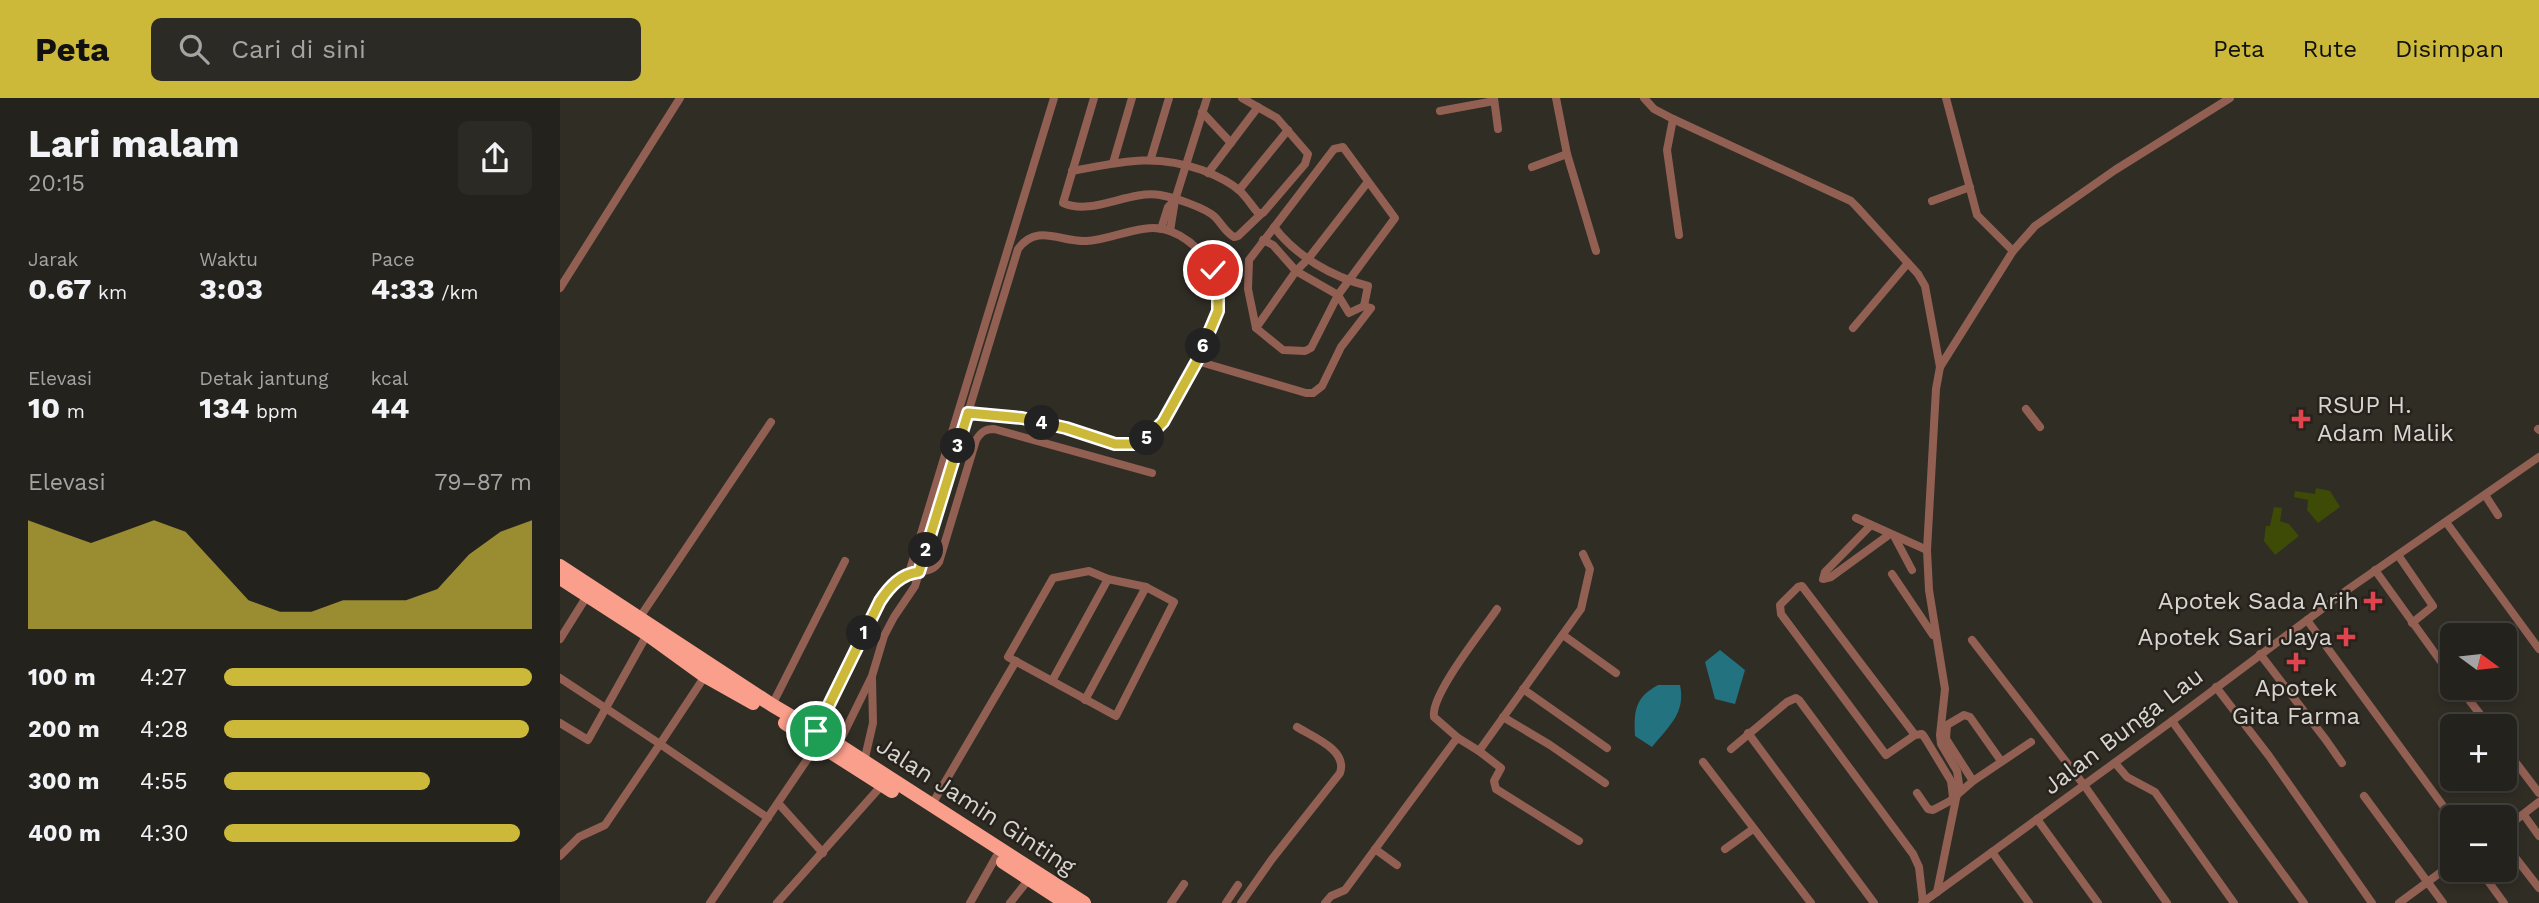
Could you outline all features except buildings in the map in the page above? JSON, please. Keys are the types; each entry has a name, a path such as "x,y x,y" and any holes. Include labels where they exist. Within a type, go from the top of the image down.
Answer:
{"highway":[{"name":"Jalan Jamin Ginting","path":"560,566 646,626 772,705 881,785 1066,903"},
{"name":"Jalan Jamin Ginting","path":"560,578 587,596 646,626 705,676 817,738 838,745 1084,903"}],"street":[{"path":"560,288 680,98"},
{"path":"909,573 1054,98"},
{"path":"1094,98 1063,201 1065,205 1078,208 1144,195 1159,195 1207,212 1234,237 1261,214 1305,164 1308,154 1277,117 1242,98"},
{"path":"1112,163 1132,98"},
{"path":"1151,159 1169,98"},
{"path":"1166,230 1207,98"},
{"path":"1556,98 1567,154 1597,251"},
{"path":"1644,98 1654,109 1673,119 1851,201 1908,263 1925,286 1940,367 1936,390 1927,551 1929,590 1945,689 1941,744 1957,771 1955,796 1937,892"},
{"path":"1946,98 1977,215 2013,251"},
{"path":"1940,367 2013,251 2035,226 2115,170 2230,98"},
{"path":"1440,111 1494,100 1498,129"},
{"path":"1209,173 1258,107"},
{"path":"1202,112 1231,143"},
{"path":"1673,119 1667,150 1679,235"},
{"path":"1239,190 1288,130"},
{"path":"1343,147 1395,218 1338,295 1311,348 1305,351 1283,350 1256,328 1248,289 1249,260 1273,227 1334,149 1343,147"},
{"path":"1532,167 1567,154"},
{"path":"1072,171 1151,159 1185,164 1209,173 1239,190 1261,214"},
{"path":"1256,328 1296,271 1308,260 1367,183"},
{"path":"1932,201 1970,187"},
{"path":"1273,227 1308,260 1349,281 1368,286 1364,306"},
{"path":"838,745 872,676 884,636 915,586 1018,249 1023,241 1037,234 1084,241 1138,230 1166,230 1203,254 1216,280 1218,311 1197,361 1154,433 1134,444 1115,444 1066,428 1022,418 968,413"},
{"path":"1197,361 1313,393 1322,386 1340,347 1371,307 1364,306 1349,313 1338,295 1296,271 1273,245 1263,240"},
{"path":"1853,328 1908,263"},
{"path":"2026,409 2040,427"},
{"path":"560,723 589,740 608,708 646,626 771,422"},
{"path":"710,903 779,804 817,738 888,589 909,573 932,570 939,562 976,440 987,429 1152,473"},
{"name":"Jalan Bunga Lau","path":"1923,903 2375,570 2539,457"},
{"path":"2485,495 2498,514"},
{"path":"1856,518 1927,551"},
{"path":"2446,522 2539,649"},
{"path":"1871,526 1825,572 1823,579 1831,577 1892,535"},
{"path":"1892,535 1912,570"},
{"path":"1479,751 1583,604 1590,569 1583,554"},
{"path":"2398,555 2433,606 2412,623"},
{"path":"772,705 845,561"},
{"path":"1090,570 1108,579 1146,587 1174,602 1116,716 1008,657 1053,578 1090,570"},
{"path":"2375,570 2440,661"},
{"path":"1892,574 1936,639"},
{"path":"1052,681 1108,579"},
{"path":"1915,735 1802,586 1798,587 1780,605 1781,614 1886,755 1915,735 1922,734 1946,771 1955,796"},
{"path":"1085,700 1146,587"},
{"path":"560,639 587,596"},
{"path":"1497,609 1451,675 1433,710 1434,717 1458,738 1501,768 1494,782 1496,789 1579,841"},
{"path":"2307,620 2442,805"},
{"path":"1563,635 1616,673"},
{"path":"1972,640 2084,785 2168,903"},
{"path":"2260,654 2342,763"},
{"path":"931,806 1016,661"},
{"path":"560,856 579,837 605,825 705,676"},
{"path":"864,762 873,723 872,676"},
{"path":"560,678 768,818"},
{"path":"2216,687 2269,756 2372,903"},
{"path":"1523,690 1608,748"},
{"path":"1731,749 1787,702 1797,698 1800,700 1913,854 1919,867 1923,903"},
{"path":"2469,700 2480,714"},
{"path":"1973,781 1946,739 1947,725 1952,721 1964,715 1970,717 2001,761"},
{"path":"1503,717 1605,783"},
{"path":"2172,721 2304,903"},
{"path":"1241,903 1342,767 1340,757 1334,751 1297,727"},
{"path":"1748,733 1874,903"},
{"path":"1325,903 1331,896 1345,890 1458,738"},
{"path":"1917,793 1930,810 1955,796 2031,742"},
{"path":"1703,762 1811,903"},
{"path":"2115,763 2127,777 2155,792 2234,903"},
{"path":"2517,764 2539,793"},
{"path":"777,903 881,785"},
{"path":"2364,796 2443,903"},
{"path":"2517,820 2539,802"},
{"path":"779,804 823,853"},
{"path":"2524,815 2539,836"},
{"path":"2037,819 2098,903"},
{"path":"1725,849 1753,829"},
{"path":"1375,849 1397,865"},
{"path":"1992,852 2029,903"},
{"path":"970,903 996,857"},
{"path":"2517,860 2539,888"},
{"path":"2399,903 2440,873"},
{"path":"1010,903 1029,879"},
{"path":"2489,882 2504,903"},
{"path":"1171,903 1184,884"},
{"path":"1226,903 1238,885"}],"green space":[{"path":"2316,488 2330,491 2340,507 2318,523 2307,510 2308,500 2294,497 2295,491 2315,494"},
{"path":"2274,507 2282,508 2280,521 2289,524 2299,536 2275,555 2264,541 2266,526 2270,526"}],"water":[{"path":"1720,650 1745,670 1735,704 1715,699 1705,662"},
{"path":"1658,685 1680,685 1681,704 1675,719 1652,747 1635,736 1635,720 1640,701"}],"place":[{"name":"RSUP H. Adam Malik","path":"2301,419"},
{"name":"Apotek Sada Arih","path":"2373,601"},
{"name":"Apotek Sari Jaya","path":"2346,637"},
{"name":"Apotek Gita Farma","path":"2296,662"}],"route":[{"path":"816,731 880,601 888,589 902,577 919,572 968,413 1022,418 1066,428 1115,444 1134,444 1146,439 1163,422 1197,361 1218,311 1213,270"}]}
